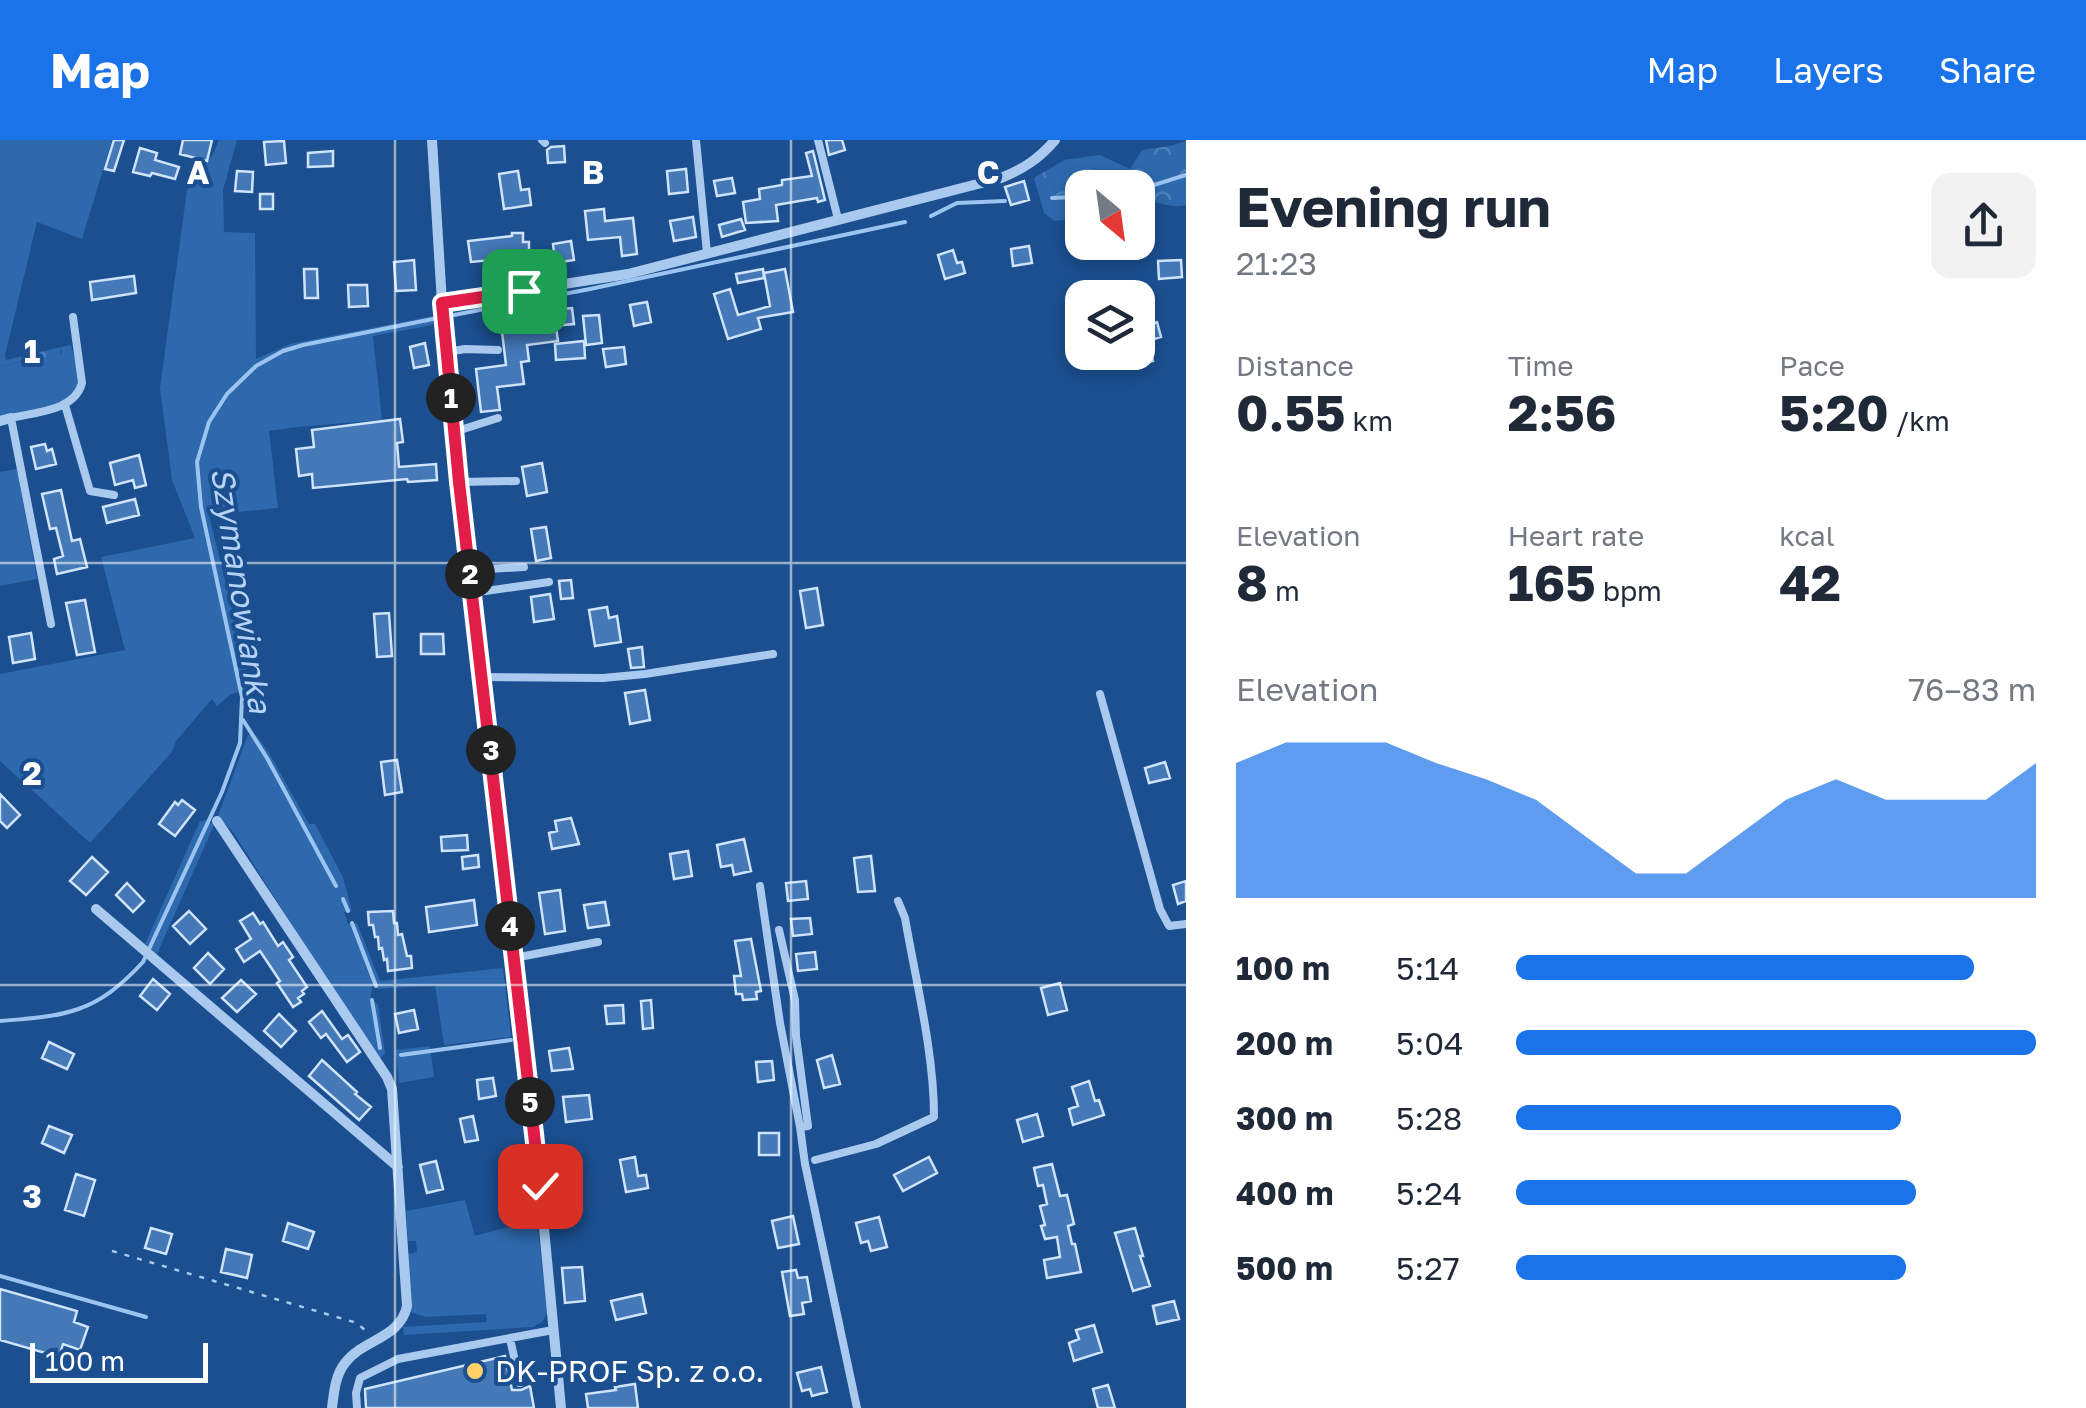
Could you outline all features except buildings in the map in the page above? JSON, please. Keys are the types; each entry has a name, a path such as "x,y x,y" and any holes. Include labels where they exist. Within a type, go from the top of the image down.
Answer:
{"street":[{"path":"432,140 459,482 561,1408"},
{"path":"442,303 628,274 1001,178 1024,168 1055,140"},
{"path":"218,821 392,1088 407,1306 402,1321 391,1332 354,1353 343,1365 335,1382 332,1408"},
{"path":"96,909 398,1167"}],"lane":[{"path":"696,140 708,253"},
{"path":"818,140 838,219"},
{"path":"51,624 6,419 64,404 80,392 72,316"},
{"path":"447,352 465,348 498,350"},
{"path":"64,404 90,491 114,495"},
{"path":"454,432 498,418"},
{"path":"459,482 516,481"},
{"path":"470,570 524,566"},
{"path":"472,593 549,582"},
{"path":"482,677 604,678 773,654"},
{"path":"1100,694 1160,909 1169,926 1186,924"},
{"path":"205,813 218,821"},
{"path":"760,886 805,1164 856,1408"},
{"path":"815,1160 876,1144 934,1117 926,1040 905,918 898,900"},
{"path":"780,930 795,1000 808,1126 800,1127"},
{"path":"514,958 598,942"},
{"path":"357,1408 360,1378 376,1368 398,1360 553,1330"},
{"path":"510,1338 520,1383"}],"path":[{"path":"112,1251 356,1323 366,1329 372,1342"}],"green space":[{"path":"0,140 112,140 82,239 37,222 5,355 0,356"},
{"path":"219,140 237,140 223,190 224,232 255,233 256,359 290,344 433,316 433,325 373,336 382,420 269,431 278,508 209,515 251,687 230,695 217,706 212,699 176,741 172,752 90,843 0,761 0,674 125,650 101,557 195,538 172,480 160,388 187,190"},
{"path":"1186,141 1186,205 1155,202 1155,170 1065,170 1065,220 1054,221 1044,213 1034,178 1064,160 1100,155 1130,169 1142,150"},
{"path":"71,345 78,375 75,392 57,403 0,417 0,367 39,357 56,360 61,347"},
{"path":"61,347 59,363 38,358 0,367 0,356 5,355 6,360"},
{"path":"17,469 37,579 0,586 0,472"},
{"path":"248,735 256,735 309,824 315,824 343,877 352,911 344,912 348,924 357,923 380,981 503,968 511,1037 444,1045 435,985 378,989 373,983 370,1000 378,1004 385,1054 378,1059 233,832 218,816"},
{"path":"200,821 214,825 157,954 145,944"},
{"path":"430,1046 434,1077 399,1083 396,1050"},
{"path":"465,1200 475,1236 537,1219 547,1313 533,1327 404,1335 403,1327 487,1322 486,1314 425,1317 410,1312 408,1254 417,1252 416,1241 408,1241 406,1211"}],"waterway":[{"name":"Szymanowianka","path":"1155,185 1186,175"},
{"name":"Szymanowianka","path":"1052,198 1065,197"},
{"name":"Szymanowianka","path":"931,216 957,203 1005,201"},
{"name":"Szymanowianka","path":"454,315 905,222"},
{"name":"Szymanowianka","path":"0,1021 79,1009 110,992 143,962 222,792 240,743 242,697 201,507 197,462 209,422 227,394 256,366 283,351 433,319"},
{"path":"243,720 336,886"},
{"path":"343,899 348,911"},
{"path":"352,923 376,986"},
{"path":"372,1000 380,1048"},
{"path":"401,1055 511,1040"},
{"path":"0,1276 146,1317"}],"place":[{"name":"DK-PROF Sp. z o.o.","path":"475,1371"}],"route":[{"path":"524,291 442,303 540,1186"}]}
